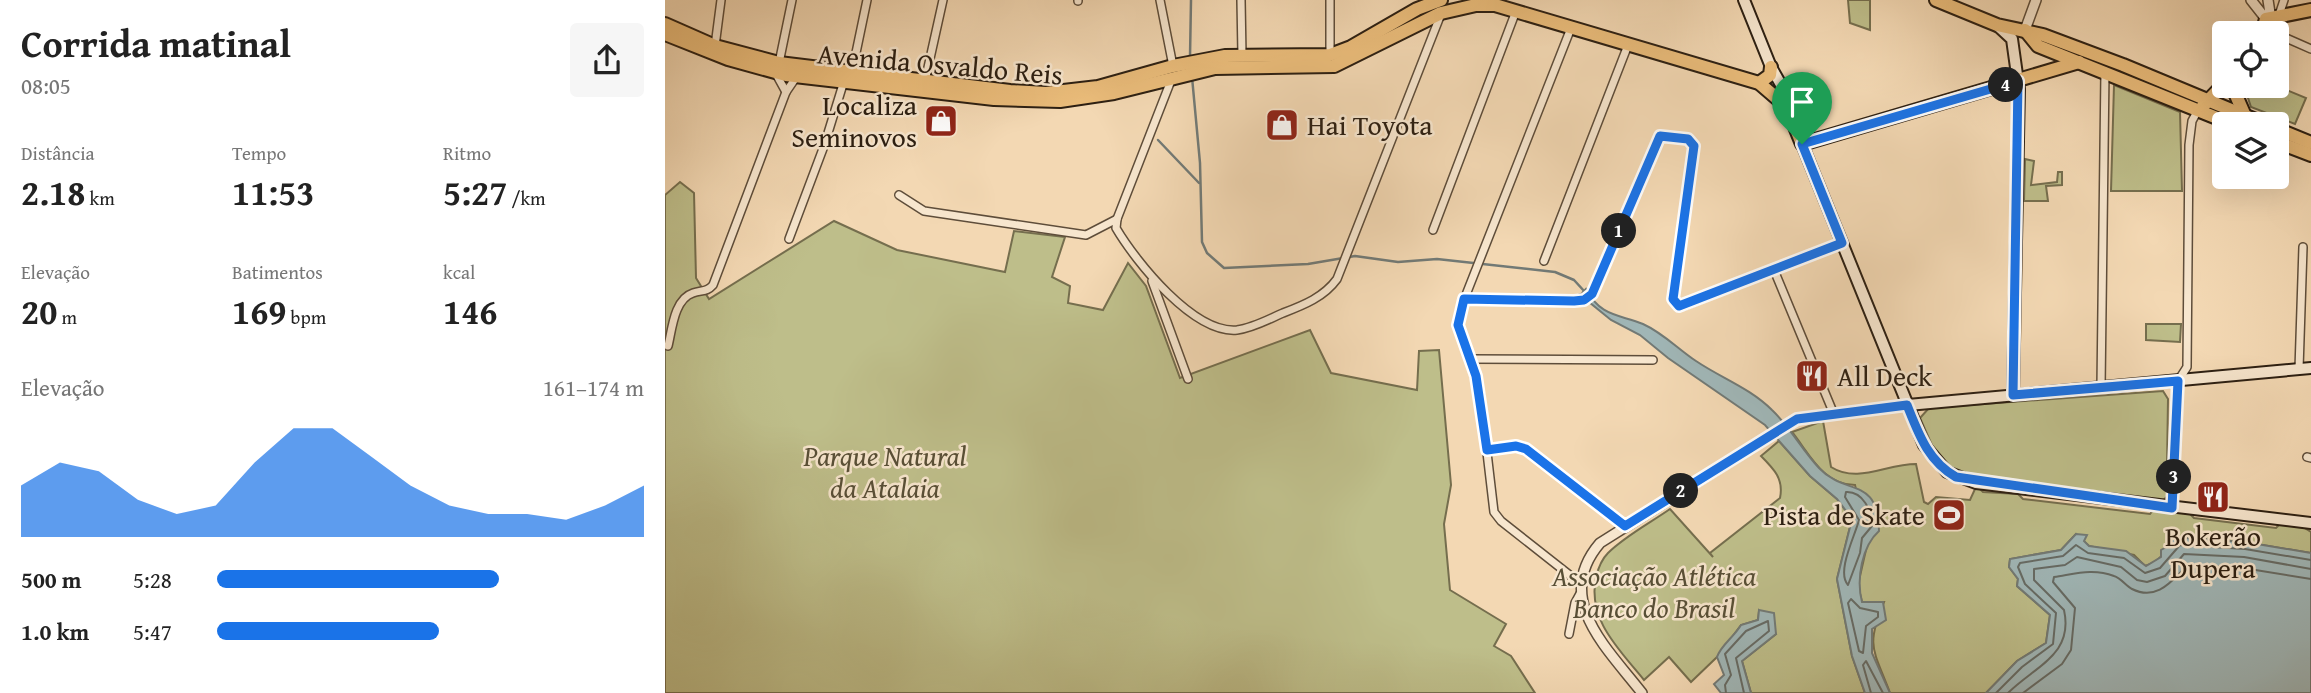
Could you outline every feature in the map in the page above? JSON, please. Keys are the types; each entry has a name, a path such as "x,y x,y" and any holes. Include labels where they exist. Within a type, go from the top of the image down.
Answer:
{"main road":[{"path":"1744,0 1771,67 1784,90 1787,107 1907,405 1929,454 1938,465 1956,477 2172,508 2311,523"},
{"path":"1935,0 1997,25 2025,30 2123,65 2235,112"},
{"name":"Avenida Osvaldo Reis","path":"665,34 728,60 1041,102 1106,95 1177,71 1242,55 1330,55 1442,4 1493,3 1759,83"},
{"name":"Avenida Osvaldo Reis","path":"1199,65 1311,69 1334,66 1442,4"},
{"path":"2270,21 2273,17 2311,10"},
{"name":"Avenida Osvaldo Reis","path":"665,24 715,46 797,76 925,80 1010,91 1053,92 1098,87 1177,71"},
{"path":"1997,25 2012,39 2018,81 2013,395"},
{"path":"2025,30 2038,46 2212,116"},
{"path":"1802,144 2079,62"},
{"path":"1771,67 1770,75 1759,83 1787,107"},
{"path":"2197,110 2212,97"},
{"path":"2289,134 2311,143"},
{"path":"2289,147 2311,155"},
{"path":"1907,405 2311,368"}],"street":[{"path":"715,46 721,0"},
{"path":"786,92 777,68 792,0"},
{"path":"789,239 848,77 867,0"},
{"path":"925,80 943,0"},
{"path":"1160,0 1177,71 1117,219 1118,232 1149,274 1173,300 1199,316 1236,330 1321,295 1337,279 1442,4"},
{"path":"1241,0 1242,55"},
{"path":"1330,0 1330,55"},
{"path":"2025,30 2036,0"},
{"path":"2251,0 2273,17"},
{"path":"2268,0 2274,21"},
{"path":"2273,17 2284,0"},
{"path":"1433,230 1517,10"},
{"path":"1571,28 1473,275 1458,325 1471,359 1479,393 1497,517 1581,588 1591,626 1642,693"},
{"path":"2289,40 2311,49"},
{"path":"1545,261 1628,45"},
{"path":"2101,387 2105,71"},
{"path":"668,346 680,304 691,293 707,291 713,285 786,92 797,76"},
{"path":"2172,508 2178,381 2187,367 2189,145 2197,110"},
{"path":"1464,299 1584,300 1592,294 1660,136 1688,139 1694,146 1674,292 1676,304 1683,306 1842,243"},
{"path":"899,195 923,211 1086,235 1117,219"},
{"path":"2299,369 2302,247"},
{"path":"1774,270 1833,412"},
{"path":"1149,274 1188,379"},
{"path":"1471,359 1653,360"},
{"path":"1569,634 1585,567 1595,549 1625,526 1805,416 1907,405"},
{"path":"1487,450 1516,446 1526,449 1625,526"}],"green space":[{"path":"1848,0 1870,0 1870,30 1850,23"},
{"path":"2114,85 2180,112 2182,191 2111,191"},
{"path":"2289,91 2306,98 2295,124 2289,122 2289,112 2264,112 2251,107 2248,98 2289,98"},
{"path":"2025,159 2034,161 2031,185 2057,182 2058,172 2062,172 2062,185 2046,186 2048,201 2024,201"},
{"name":"Parque Natural da Atalaia","path":"680,182 694,193 696,278 709,299 834,221 897,250 1005,272 1014,231 1065,237 1052,277 1070,286 1068,303 1103,310 1128,263 1146,286 1180,378 1310,330 1331,373 1417,390 1419,351 1439,350 1451,485 1444,524 1450,590 1506,624 1494,646 1511,656 1535,693 665,693 665,195"},
{"path":"2146,324 2181,324 2180,342 2146,340"},
{"path":"2163,391 2168,399 2167,465 2170,466 2169,495 2162,501 2013,481 1982,480 1950,469 1935,452 1920,418 1929,408"},
{"path":"1823,421 1831,467 1841,472 1862,474 1916,464 1924,502 1928,504 1936,497 1970,500 1975,489 1980,489 1983,492 2018,494 2023,499 2150,514 2154,509 2189,513 2194,518 2276,528 2280,524 2303,527 2311,532 2311,553 2245,542 2171,537 2163,555 2145,566 2134,555 2089,546 2076,534 2061,550 2010,559 2009,567 2018,579 2017,586 2050,615 2046,643 2017,661 1986,693 1890,693 1876,657 1873,639 1884,602 1862,602 1858,585 1868,541 1855,485 1844,484 1825,474 1792,432"},
{"name":"Associação Atlética Banco do Brasil","path":"1779,441 1810,476 1837,499 1852,519 1837,579 1852,656 1865,693 1751,693 1742,661 1776,634 1759,611 1758,620 1741,625 1717,657 1691,682 1669,657 1644,680 1607,633 1596,607 1594,592 1602,561 1622,541 1670,509 1713,557 1710,553 1780,498 1779,480 1761,456"}],"water":[{"path":"1586,289 1604,310 1643,324 1664,336 1696,361 1754,395 1778,417 1829,477 1867,494 1877,513 1879,531 1868,545 1865,554 1860,573 1860,593 1862,602 1883,602 1886,620 1872,629 1872,653 1890,693 1865,693 1852,656 1837,579 1852,519 1837,499 1810,476 1765,425 1668,358 1640,335 1611,320 1589,302 1583,292"},
{"path":"2076,534 2087,535 2084,541 2089,546 2126,551 2146,566 2161,557 2161,550 2170,545 2170,537 2245,542 2311,553 2311,693 1986,693 2017,661 2046,643 2050,615 2017,586 2018,579 2009,567 2010,559 2061,550"},
{"path":"1759,610 1774,613 1776,634 1742,661 1751,693 1721,693 1714,684 1724,675 1717,657 1741,625 1758,620"}],"waterway":[{"path":"1190,57 1191,0"},
{"path":"1192,77 1200,163 1202,242 1207,253 1224,268 1308,264 1355,256 1398,262 1437,259 1555,272 1574,280 1585,292"},
{"path":"1158,140 1199,183"}],"place":[{"name":"Localiza Seminovos","path":"941,121"},
{"name":"Hai Toyota","path":"1282,125"},
{"name":"All Deck","path":"1812,376"},
{"name":"Bokerão Dupera","path":"2213,497"},
{"name":"Pista de Skate","path":"1949,515"}],"route":[{"path":"2018,81 2013,395 2178,381 2172,508 1965,481 1947,472 1929,454 1907,405 1797,419 1625,526 1526,449 1516,446 1487,450 1476,376 1458,325 1464,299 1574,301 1584,300 1592,294 1656,142 1663,135 1688,139 1694,146 1673,299 1679,306 1842,243 1802,144 2018,81"}]}
